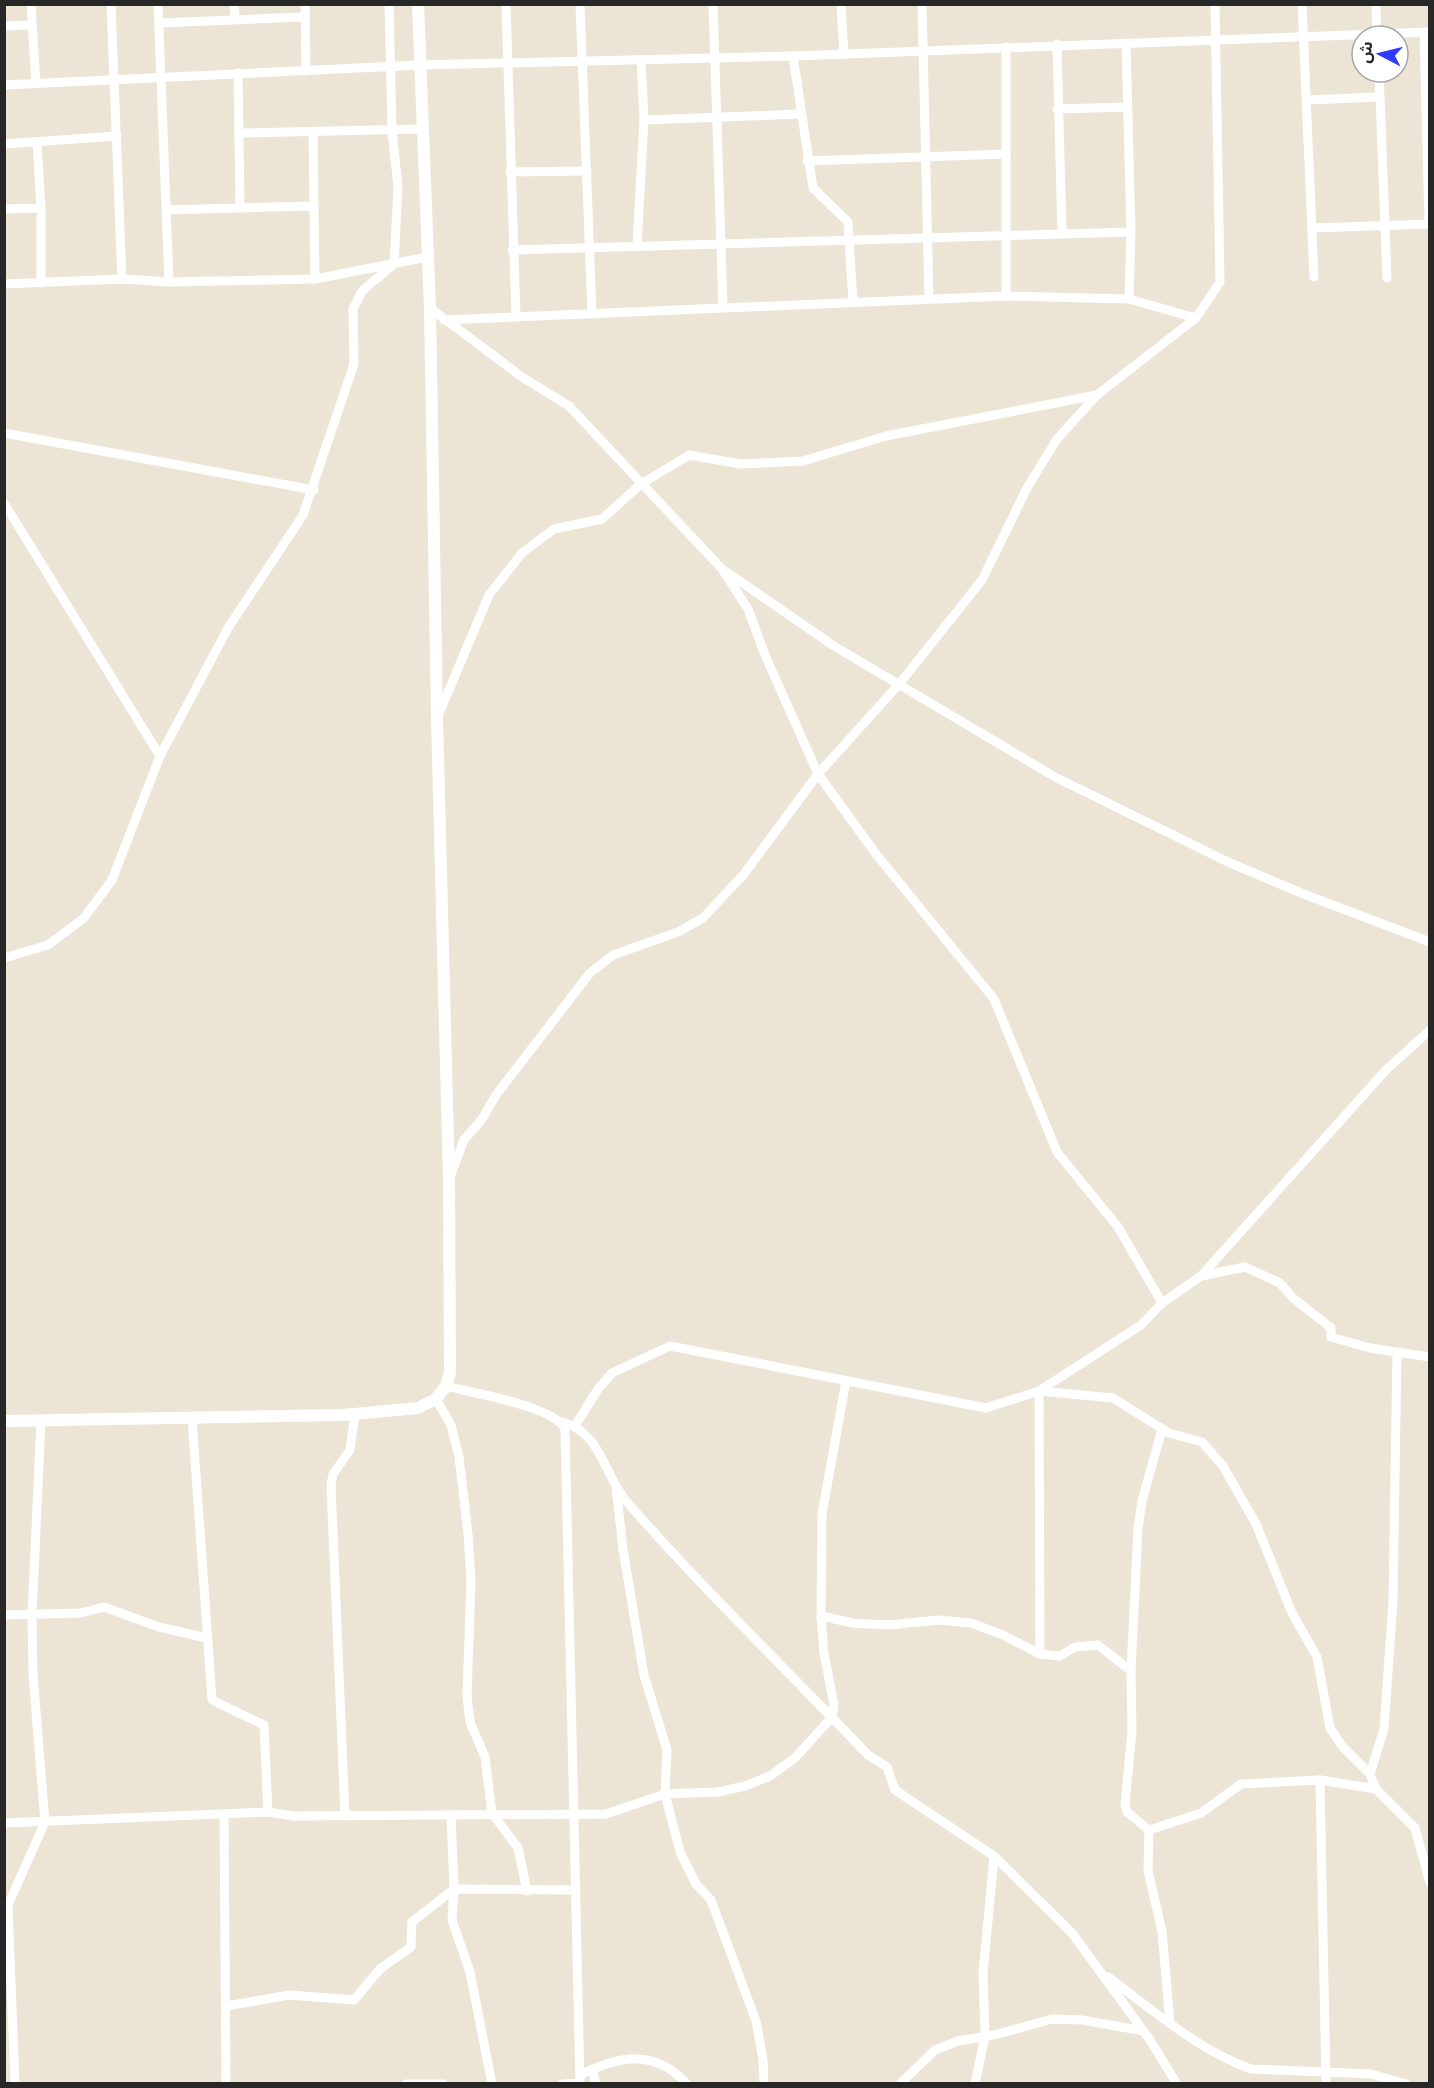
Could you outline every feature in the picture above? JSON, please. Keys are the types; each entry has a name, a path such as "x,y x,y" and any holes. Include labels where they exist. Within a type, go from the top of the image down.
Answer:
{"street":[{"path":"31,4 36,84"},
{"path":"111,4 122,279"},
{"path":"158,4 169,282"},
{"path":"234,4 235,19"},
{"path":"305,4 306,71"},
{"path":"4,958 48,945 84,918 112,880 160,756 228,628 303,515 314,490 354,364 353,309 362,291 394,264 398,187 392,130 389,4"},
{"path":"4,1422 355,1414 418,1408 436,1399 446,1386 450,1372 449,1180 437,718 430,308 418,4"},
{"path":"506,4 512,250 516,317"},
{"path":"580,4 592,314"},
{"path":"713,4 723,307"},
{"path":"841,4 844,53"},
{"path":"922,4 925,51 929,299"},
{"path":"449,1180 464,1140 590,973 613,955 678,932 703,918 744,874 818,774 900,683 982,580 1028,488 1056,439 1097,395 1196,318 1220,282 1215,4"},
{"path":"1302,4 1314,277"},
{"path":"1376,4 1377,24"},
{"path":"159,23 305,17"},
{"path":"4,26 32,26"},
{"path":"1312,228 1429,224 1427,32 1410,33"},
{"path":"4,85 420,65 793,56 1350,34"},
{"path":"1126,43 1131,232 1129,300"},
{"path":"1057,44 1062,234"},
{"path":"1006,46 1006,296"},
{"path":"793,56 807,161 813,188 848,222 853,302"},
{"path":"637,245 644,120 641,58"},
{"path":"238,73 240,206"},
{"path":"1379,84 1387,278"},
{"path":"1306,100 1380,97"},
{"path":"1057,109 1127,107"},
{"path":"644,120 801,114"},
{"path":"239,133 422,129"},
{"path":"313,132 315,279"},
{"path":"4,144 117,136"},
{"path":"37,142 41,208 41,284"},
{"path":"807,161 1006,154"},
{"path":"510,172 587,171"},
{"path":"166,210 240,206 313,206"},
{"path":"4,209 41,208"},
{"path":"512,250 1131,232"},
{"path":"4,284 122,279 169,282 315,279 427,257"},
{"path":"444,320 1006,296 1129,300 1196,318"},
{"path":"430,308 522,377 569,406 722,569 748,609 765,655 818,774 876,854 994,999 1057,1152 1118,1227 1162,1304"},
{"path":"437,718 489,595 522,553 554,529 602,519 641,484 689,455 741,464 803,461 843,451 886,436 1097,395"},
{"path":"4,434 314,490"},
{"path":"4,503 160,756"},
{"path":"722,569 834,646 900,683 1055,777 1228,862 1301,893 1430,942"},
{"path":"575,1426 598,1389 612,1373 670,1346 986,1408 1039,1391 1142,1325 1162,1304 1201,1276 1385,1071 1430,1030"},
{"path":"1201,1276 1245,1267 1280,1283 1293,1298 1331,1328 1331,1337 1352,1345 1430,1358"},
{"path":"1370,1774 1384,1729 1393,1601 1397,1352"},
{"path":"4,1823 224,1816 268,1812 294,1816 606,1814 665,1794 718,1792 745,1786 770,1776 795,1758 832,1717 834,1705 824,1653 821,1616 822,1514 846,1381"},
{"path":"446,1386 533,1408 575,1426 585,1434 602,1454 624,1497 709,1594 868,1755 887,1767 895,1790 994,1856 1072,1933 1144,2031 1177,2084"},
{"path":"1039,1391 1113,1398 1162,1429 1202,1442 1211,1449 1256,1524 1292,1613 1317,1657 1330,1728 1342,1746 1370,1774 1376,1789 1415,1828 1430,1882"},
{"path":"1039,1391 1040,1654"},
{"path":"436,1399 451,1425 459,1457 471,1581 467,1709 485,1757 492,1813 518,1848 527,1891"},
{"path":"345,1816 331,1485 333,1474 350,1450 355,1414"},
{"path":"192,1418 212,1700 264,1725 268,1812"},
{"path":"15,2084 6,1905 45,1822 33,1675 32,1616 41,1421"},
{"path":"562,1422 565,1429 567,1469 580,2081"},
{"path":"1149,1830 1127,1812 1125,1804 1133,1713 1131,1671 1138,1530 1142,1501 1162,1429"},
{"path":"615,1480 623,1549 644,1676 667,1750 665,1794 680,1852 696,1884 711,1900 756,2021 764,2084"},
{"path":"4,1616 81,1613 104,1607 159,1628 207,1638"},
{"path":"821,1616 853,1623 889,1625 938,1620 971,1623 1003,1635 1040,1654 1060,1656 1075,1647 1098,1645 1131,1671"},
{"path":"1149,1830 1201,1813 1241,1784 1320,1780 1376,1789"},
{"path":"1320,1780 1326,2084"},
{"path":"224,1816 225,2084"},
{"path":"451,1816 454,1889 452,1920 470,1972 492,2084"},
{"path":"1149,1830 1148,1871 1162,1931 1170,2023"},
{"path":"975,2084 985,2036 984,1974 994,1856"},
{"path":"226,2006 289,1995 354,2000 380,1969 411,1947 412,1922 454,1889 576,1890"},
{"path":"1101,1972 1170,2023 1225,2058 1251,2069 1371,2074 1406,2084"},
{"path":"900,2084 935,2050 958,2041 1053,2019 1082,2020 1144,2031"},
{"path":"562,2084 580,2081 592,2069 638,2057 657,2061 687,2084"},
{"path":"592,2069 596,2084"},
{"path":"406,2084 443,2084"}]}
